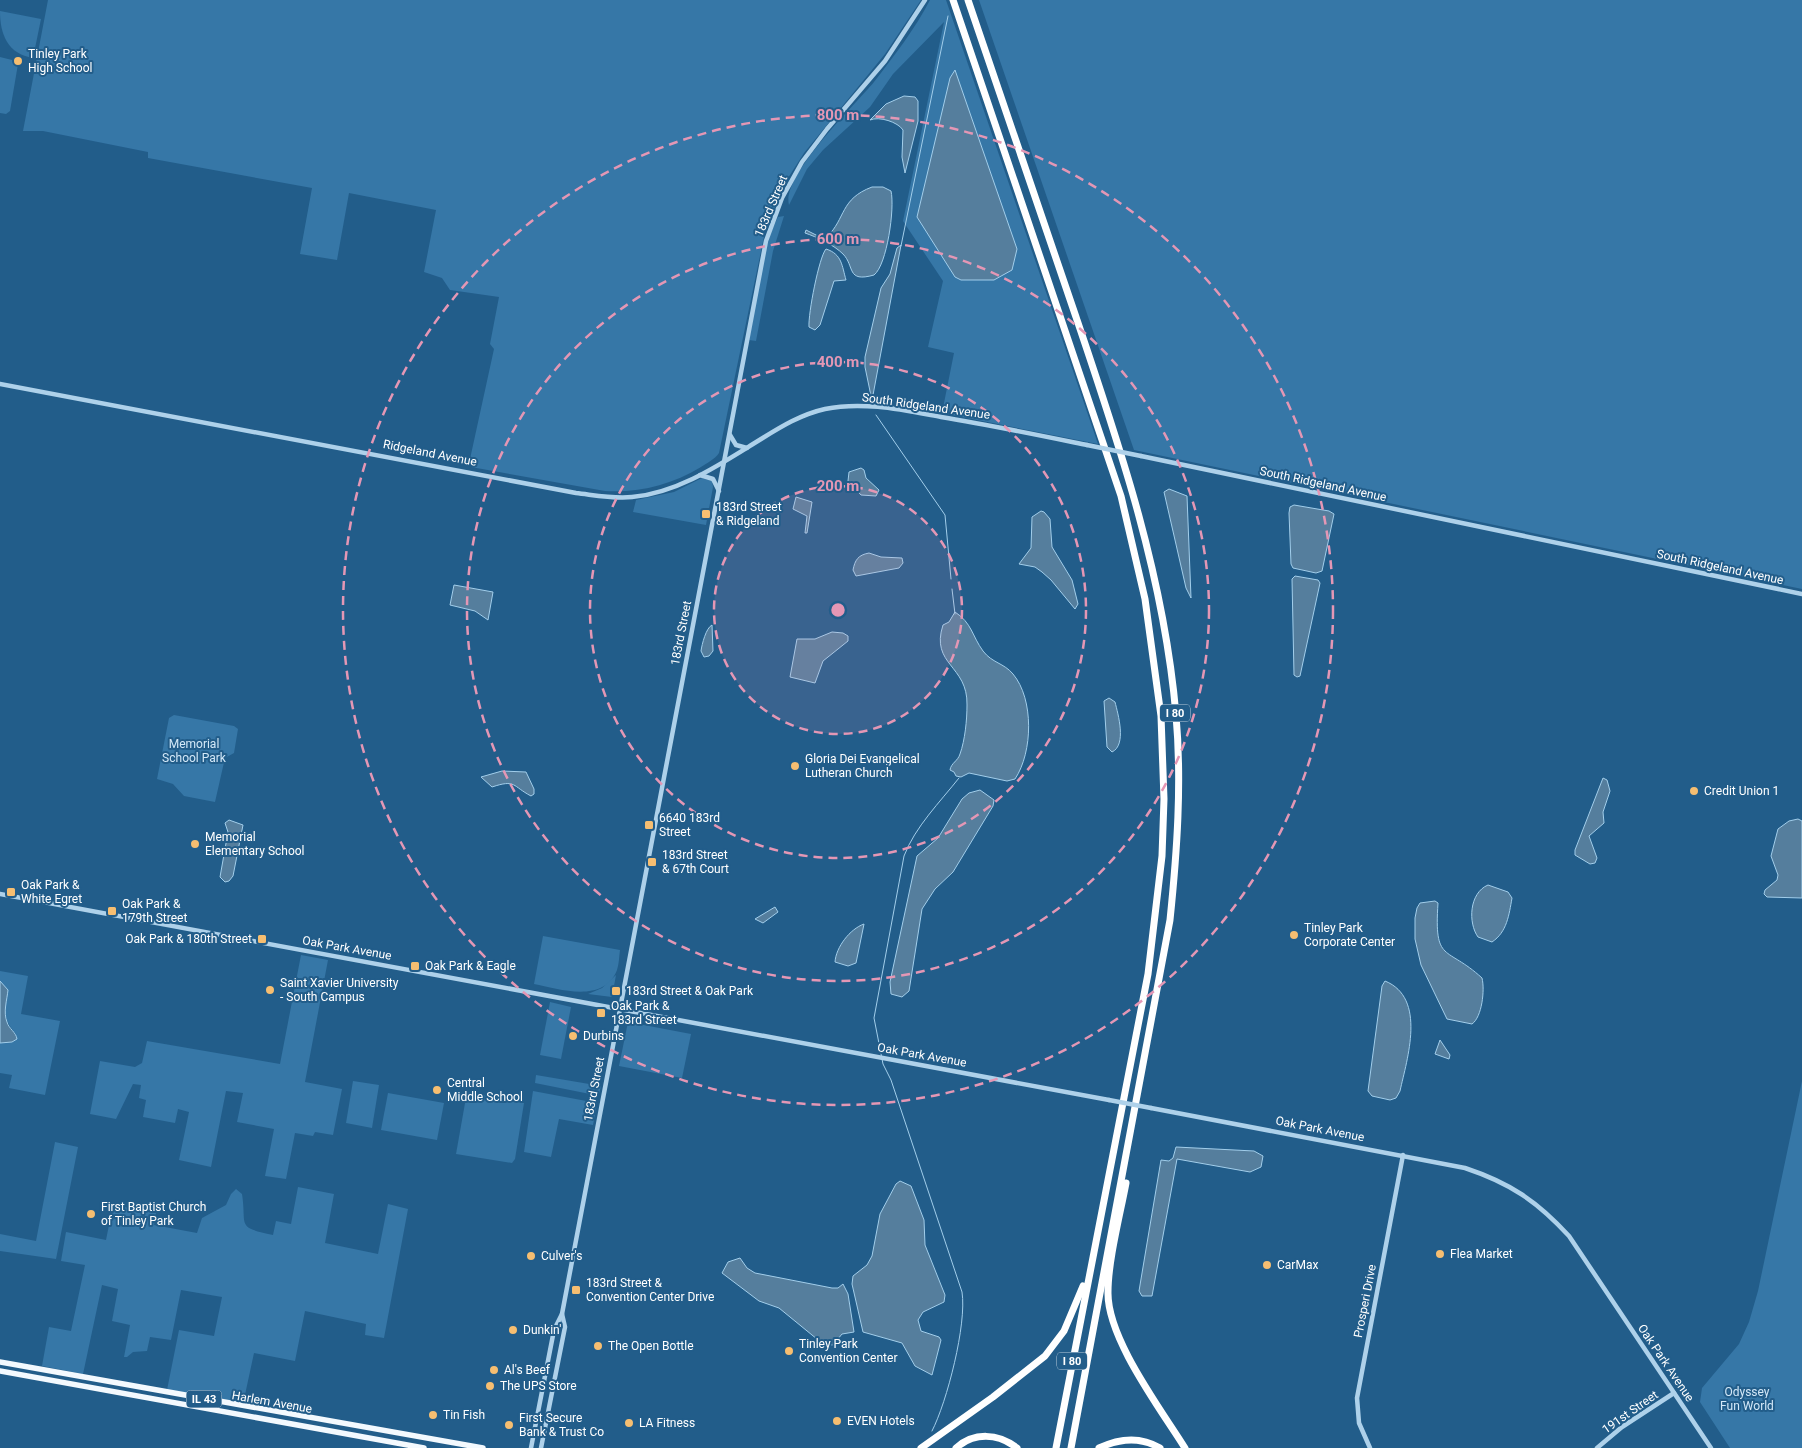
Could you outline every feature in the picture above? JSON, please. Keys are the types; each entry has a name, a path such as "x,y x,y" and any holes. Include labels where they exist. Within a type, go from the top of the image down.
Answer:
{"highway":[{"name":"I 80","path":"952,0 1120,496 1144,599 1161,716 1164,799 1162,856 1156,918 1135,1043 1088,1274 1056,1448"},
{"name":"I 80","path":"968,0 1124,461 1148,544 1164,631 1176,715 1177,857 1169,929 1071,1448"},
{"path":"1134,1114 1130,1159 1108,1284 1109,1305 1118,1337 1185,1448"},
{"path":"921,1448 999,1393 1045,1356 1068,1322 1088,1274"},
{"path":"956,1448 968,1440 988,1436 1005,1440 1017,1448"},
{"path":"1099,1448 1116,1441 1132,1439 1148,1442 1160,1448"}],"main road":[{"name":"Harlem Avenue","path":"0,1362 483,1448"},
{"name":"Harlem Avenue","path":"0,1371 424,1448"}],"street":[{"name":"183rd Street","path":"531,1448 554,1330 562,1314 764,249 780,204 809,153 885,61 925,0"},
{"name":"Ridgeland Avenue","path":"0,384 596,496 632,497 661,492 725,462 803,416 839,407"},
{"name":"South Ridgeland Avenue","path":"839,407 873,406 916,412 1087,445 1802,594"},
{"path":"730,434 736,445 747,448"},
{"path":"699,475 713,479 719,491"},
{"name":"Oak Park Avenue","path":"0,894 620,1008 1465,1168 1492,1177 1521,1192 1548,1213 1568,1236 1711,1448"},
{"name":"Prosperi Drive","path":"1370,1448 1359,1423 1357,1398 1404,1156"},
{"name":"183rd Street","path":"541,1448 565,1327 562,1314"},
{"name":"191st Street","path":"1597,1448 1622,1427 1674,1394"}],"green space":[{"path":"48,0 921,0 885,54 804,153 788,178 766,227 719,453 701,467 666,483 630,491 605,491 471,467 470,459 494,349 490,344 499,297 450,290 442,278 424,272 436,210 349,193 337,260 300,254 312,188 148,158 148,152 43,131 23,131"},
{"path":"930,0 946,0 1098,444 942,413 954,353 928,347 943,281 903,221 944,22 893,74 870,107 823,150 807,169 789,205 790,192 796,177 807,159 874,82 911,32"},
{"path":"979,0 1802,0 1802,589 1134,450"},
{"path":"0,11 41,19 33,58 17,52 7,42 0,20"},
{"path":"0,57 16,61 18,64 10,111 6,114 0,113"},
{"path":"784,216 773,251 756,341 749,340 767,245 778,217"},
{"path":"702,478 712,481 713,487 706,525 633,512 636,500 674,492"},
{"name":"Memorial School Park","path":"174,715 234,726 238,729 234,753 225,758 215,802 184,796 173,784 157,779 169,718"},
{"path":"543,936 620,950 617,970 611,981 592,991 580,992 534,984"},
{"path":"301,955 328,960 305,1082 342,1089 333,1135 315,1132 313,1136 295,1133 286,1179 265,1176 274,1129 237,1122 243,1093 226,1091 211,1167 179,1160 189,1112 178,1109 175,1123 143,1117 146,1100 139,1098 141,1085 133,1084 116,1119 90,1114 100,1061 135,1067 142,1063 147,1041 280,1064"},
{"path":"0,971 28,976 21,1014 60,1021 45,1095 9,1088 12,1075 0,1073 0,1043 12,1042 16,1034 8,1023 6,1008 8,990 0,981"},
{"path":"616,975 612,997 588,994 602,988"},
{"path":"550,1002 571,1007 561,1059 540,1055"},
{"path":"628,1022 691,1034 682,1078 619,1066"},
{"path":"536,1075 601,1086 599,1094 595,1095 535,1083"},
{"path":"353,1081 379,1085 372,1128 346,1123"},
{"name":"Odyssey Fun World","path":"1802,1081 1802,1448 1730,1448 1700,1402 1702,1388 1739,1344 1749,1322 1758,1291"},
{"path":"533,1091 597,1103 593,1125 559,1119 551,1157 524,1152"},
{"path":"467,1092 524,1103 515,1159 512,1163 456,1154"},
{"path":"388,1093 444,1103 437,1140 381,1130"},
{"path":"55,1142 78,1147 56,1259 0,1251 0,1234 36,1241"},
{"path":"298,1187 334,1194 325,1243 378,1254 388,1204 408,1209 384,1338 365,1335 366,1324 305,1311 295,1361 254,1353 243,1404 167,1390 179,1330 214,1336 222,1297 181,1290 171,1340 150,1337 147,1351 133,1352 124,1357 130,1325 112,1321 118,1289 102,1285 83,1374 42,1366 49,1327 71,1331 85,1265 61,1261 66,1232 106,1240 113,1205 156,1213 154,1225 197,1233 202,1218 226,1205 231,1194 236,1189 242,1194 245,1224 253,1230 273,1235 276,1221 291,1224"}],"shaded area":[{"path":"955,70 1017,249 1012,270 994,280 961,280 955,277 917,217 950,78"},
{"path":"904,96 915,97 918,101 918,121 905,173 902,157 903,130 897,124 888,120 870,120 886,104"},
{"path":"872,187 883,187 891,191 892,210 889,236 879,269 874,275 859,277 852,272 843,254 825,242 805,233 806,230 822,238 827,237 854,197"},
{"path":"901,245 873,395 871,396 865,367 865,357 881,288 890,274 897,248"},
{"path":"826,249 838,257 846,280 834,281 820,325 815,330 809,327 810,310 817,274"},
{"path":"861,468 864,470 866,478 879,490 876,496 861,495 848,481 849,472"},
{"path":"1169,489 1187,496 1191,598 1186,588 1164,492"},
{"path":"796,497 812,502 807,533 805,533 807,516 793,509"},
{"path":"1294,505 1329,511 1334,514 1322,571 1316,573 1293,568 1291,564 1289,513 1290,507"},
{"path":"1041,511 1050,519 1052,547 1072,580 1078,604 1075,609 1042,572 1035,567 1019,564 1031,548 1032,517"},
{"path":"869,553 881,557 902,558 903,563 899,568 856,576 853,570 856,561 862,555"},
{"path":"1295,576 1318,580 1320,583 1300,676 1297,677 1294,675 1292,579"},
{"path":"454,585 493,592 488,620 475,611 450,605"},
{"path":"955,612 968,625 983,651 1013,674 1025,697 1028,711 1028,741 1021,768 1015,779 1007,781 969,773 961,777 956,776 950,770 962,748 967,711 966,692 962,681 941,649 940,638 943,625 949,622"},
{"path":"712,625 713,651 709,656 704,657 701,651 702,644 706,633"},
{"path":"832,632 843,633 848,636 848,641 823,661 815,683 790,677 797,639 815,639"},
{"path":"1109,698 1115,702 1120,729 1119,743 1112,752 1107,747 1104,701"},
{"path":"502,771 526,772 534,789 534,794 531,796 510,784 492,787 481,777"},
{"path":"1603,778 1607,780 1610,791 1603,812 1604,823 1589,836 1597,858 1595,863 1590,864 1575,855 1575,850"},
{"path":"980,790 994,800 993,806 953,872 935,889 922,909 909,991 902,997 891,994 890,982 917,856 938,838 962,799 969,793"},
{"path":"1798,819 1802,821 1802,898 1767,897 1764,894 1765,890 1777,880 1778,875 1771,856 1778,829 1789,821"},
{"path":"229,820 243,825 233,876 229,881 225,882 220,877 228,832 225,823"},
{"path":"1488,885 1508,892 1512,898 1504,928 1492,942 1478,937 1472,917 1472,909 1477,895"},
{"path":"1435,901 1438,903 1438,936 1441,945 1451,956 1482,978 1482,1003 1478,1016 1472,1024 1447,1019 1421,965 1415,939 1417,908 1420,903"},
{"path":"775,907 778,912 763,923 755,919"},
{"path":"864,924 856,963 848,966 835,962 838,950 845,939 859,926"},
{"path":"0,981 8,990 5,1010 6,1018 17,1039 12,1042 0,1043"},
{"path":"1385,981 1398,989 1406,1001 1410,1015 1411,1030 1407,1063 1400,1091 1396,1098 1390,1100 1372,1096 1368,1091 1382,986"},
{"path":"1440,1040 1450,1055 1449,1059 1435,1054"},
{"path":"1176,1147 1254,1151 1263,1156 1261,1167 1250,1172 1177,1159 1152,1296 1142,1296 1139,1291 1161,1160 1169,1161 1173,1158"},
{"path":"900,1181 911,1186 924,1220 925,1245 945,1295 944,1302 923,1312 918,1320 921,1331 939,1337 941,1340 932,1375 915,1366 902,1343 863,1332 852,1284 853,1276 867,1265 872,1256 880,1214 896,1184"},
{"path":"740,1258 747,1268 755,1273 832,1288 838,1288 843,1284 848,1294 854,1332 842,1334 833,1345 823,1344 779,1308 759,1301 722,1273 728,1262"}],"waterway":[{"path":"901,246 948,16"},
{"path":"876,415 945,515 951,579"},
{"path":"952,589 955,614"},
{"path":"932,1431 944,1402 955,1363 962,1323 962,1292 891,1080 883,1064 874,1018 904,856 921,825 959,778"}],"place":[{"name":"Tinley Park High School","path":"18,61"},
{"name":"183rd Street & Ridgeland","path":"706,514"},
{"name":"Gloria Dei Evangelical Lutheran Church","path":"795,766"},
{"name":"Credit Union 1","path":"1694,791"},
{"name":"6640 183rd Street","path":"649,825"},
{"name":"Memorial Elementary School","path":"195,844"},
{"name":"183rd Street & 67th Court","path":"652,862"},
{"name":"Oak Park & White Egret","path":"11,892"},
{"name":"Oak Park & 179th Street","path":"112,911"},
{"name":"Tinley Park Corporate Center","path":"1294,935"},
{"name":"Oak Park & 180th Street","path":"262,939"},
{"name":"Oak Park & Eagle","path":"415,966"},
{"name":"Saint Xavier University - South Campus","path":"270,990"},
{"name":"183rd Street & Oak Park","path":"616,991"},
{"name":"Oak Park & 183rd Street","path":"601,1013"},
{"name":"Durbins","path":"573,1036"},
{"name":"Central Middle School","path":"437,1090"},
{"name":"First Baptist Church of Tinley Park","path":"91,1214"},
{"name":"Flea Market","path":"1440,1254"},
{"name":"Culver's","path":"531,1256"},
{"name":"CarMax","path":"1267,1265"},
{"name":"183rd Street & Convention Center Drive","path":"576,1290"},
{"name":"Dunkin'","path":"513,1330"},
{"name":"The Open Bottle","path":"598,1346"},
{"name":"Tinley Park Convention Center","path":"789,1351"},
{"name":"Al's Beef","path":"494,1370"},
{"name":"The UPS Store","path":"490,1386"},
{"name":"Tin Fish","path":"433,1415"},
{"name":"EVEN Hotels","path":"837,1421"},
{"name":"LA Fitness","path":"629,1423"},
{"name":"First Secure Bank & Trust Co","path":"509,1425"}]}
